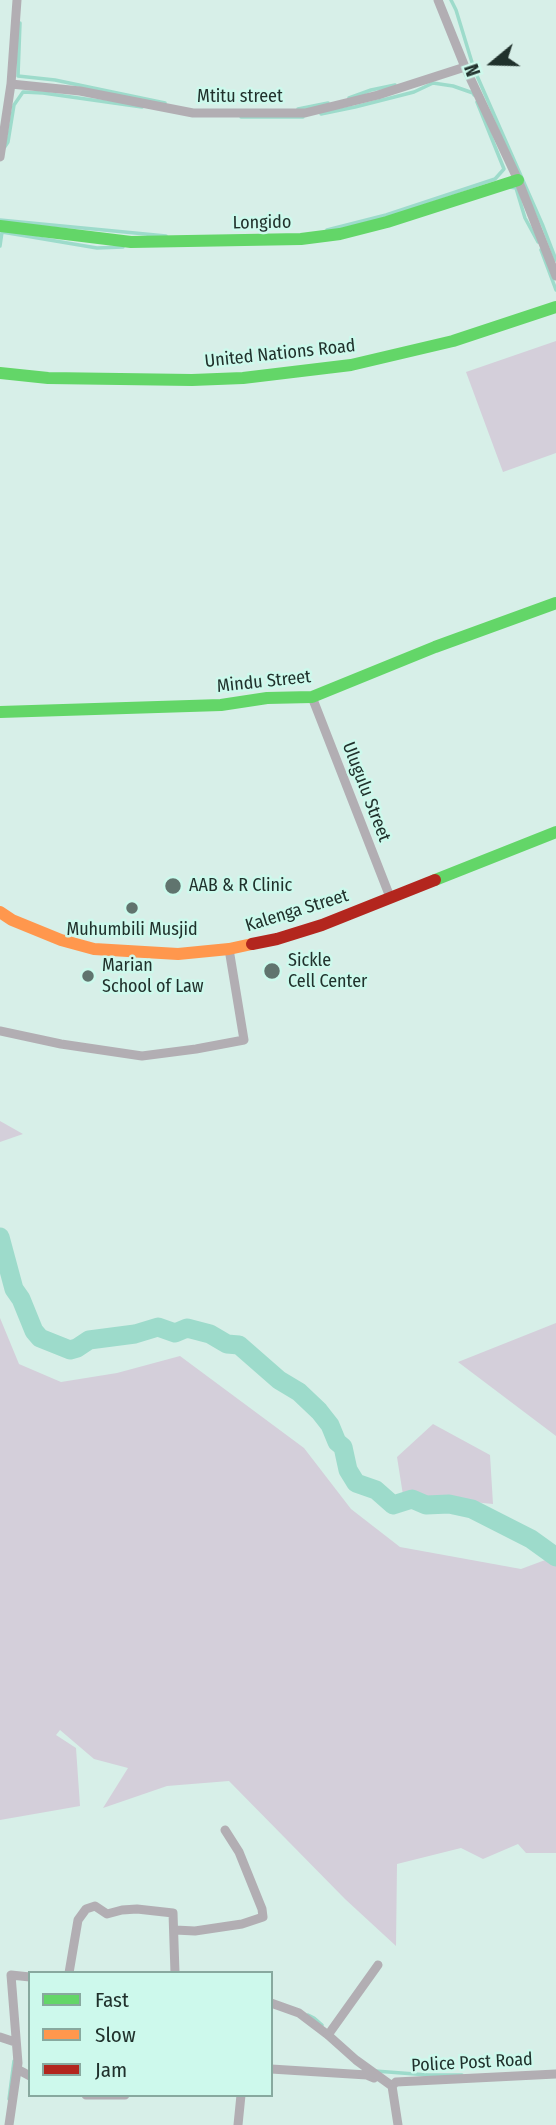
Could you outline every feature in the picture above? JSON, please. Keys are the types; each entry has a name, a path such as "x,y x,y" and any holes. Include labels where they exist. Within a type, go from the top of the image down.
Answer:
{"street":[{"path":"0,157 11,84 17,0"},
{"path":"438,0 465,67 518,180 556,276"},
{"name":"Mtitu street","path":"11,84 80,91 193,113 305,113 378,95 465,67"},
{"name":"Longido","path":"0,226 131,242 301,239 340,234 387,222 518,180"},
{"name":"United Nations Road","path":"0,373 48,378 243,378 351,365 402,355 556,307"},
{"name":"Mindu Street","path":"0,712 222,705 267,698 312,698 436,647 556,603"},
{"name":"Ulugulu Street","path":"312,698 390,897"},
{"name":"Kalenga Street","path":"0,912 12,920 61,940 94,949 178,954 229,949 277,939 323,925 556,832"},
{"path":"0,1031 61,1044 142,1056 244,1040 229,949"},
{"path":"175,1930 195,1931 242,1924 263,1917 239,1852 225,1830"},
{"path":"69,1971 78,1920 91,1906 107,1914 137,1909 173,1913 175,1971"},
{"path":"328,2035 378,1965"},
{"path":"9,2125 17,2069 11,1975 28,1977"},
{"path":"273,2004 299,2013 356,2060 392,2085 398,2125"},
{"path":"0,2037 15,2042"},
{"path":"17,2069 28,2075"},
{"path":"273,2069 367,2075 392,2085"},
{"name":"Police Post Road","path":"392,2085 396,2082 556,2074"},
{"path":"238,2125 241,2097"}],"shaded area":[{"path":"556,341 556,453 503,472 466,372"},
{"path":"0,1121 23,1134 0,1142"},
{"path":"0,1318 19,1364 61,1382 117,1373 180,1356 304,1448 351,1509 400,1547 521,1569 556,1556 556,1853 526,1853 518,1844 483,1859 461,1848 397,1864 396,1946 345,1899 229,1781 167,1786 103,1808 128,1768 94,1759 60,1730 56,1735 76,1748 80,1806 0,1820"},
{"path":"556,1323 556,1436 458,1362"},
{"path":"433,1424 490,1455 493,1504 403,1495 397,1457"}],"waterway":[{"path":"451,0 474,69 556,260"},
{"path":"20,23 18,76 55,80 165,103"},
{"path":"321,114 414,92 433,83 453,86 474,95"},
{"path":"349,98 395,85"},
{"path":"4,148 8,142 14,105 23,92 142,107"},
{"path":"327,230 386,215 495,179 504,169 477,102"},
{"path":"298,109 328,103"},
{"path":"241,117 303,117"},
{"path":"510,187 516,188 525,218 538,242"},
{"path":"0,220 166,236"},
{"path":"0,246 2,232 97,248 123,247"},
{"path":"541,250 556,290"},
{"path":"0,1237 14,1289 40,1338 70,1350 89,1340 135,1334 158,1327 175,1333 187,1328 210,1334 227,1344 239,1345 319,1411 330,1425 337,1442 343,1447 348,1470 356,1483 376,1490 393,1505 412,1499 426,1505 449,1504 472,1509 531,1539 556,1557"},
{"path":"308,2015 322,2025"},
{"path":"9,2099 14,2061"},
{"path":"375,2071 462,2075"}],"traffic: fast":[{"path":"0,226 131,242 301,239 340,234 387,222 518,180"},
{"path":"0,373 48,378 243,378 351,365 453,341 556,307"},
{"path":"0,712 221,705 267,698 312,697 435,647 556,603"},
{"path":"435,880 556,832"}],"traffic: slow":[{"path":"0,912 12,920 61,940 94,949 178,954 252,944"}],"traffic: jam":[{"path":"252,944 322,925 435,880"}],"place":[{"name":"AAB & R Clinic","path":"173,886"},
{"name":"Muhumbili Musjid","path":"132,908"},
{"name":"Sickle Cell Center","path":"272,971"},
{"name":"Marian School of Law","path":"88,976"}]}
